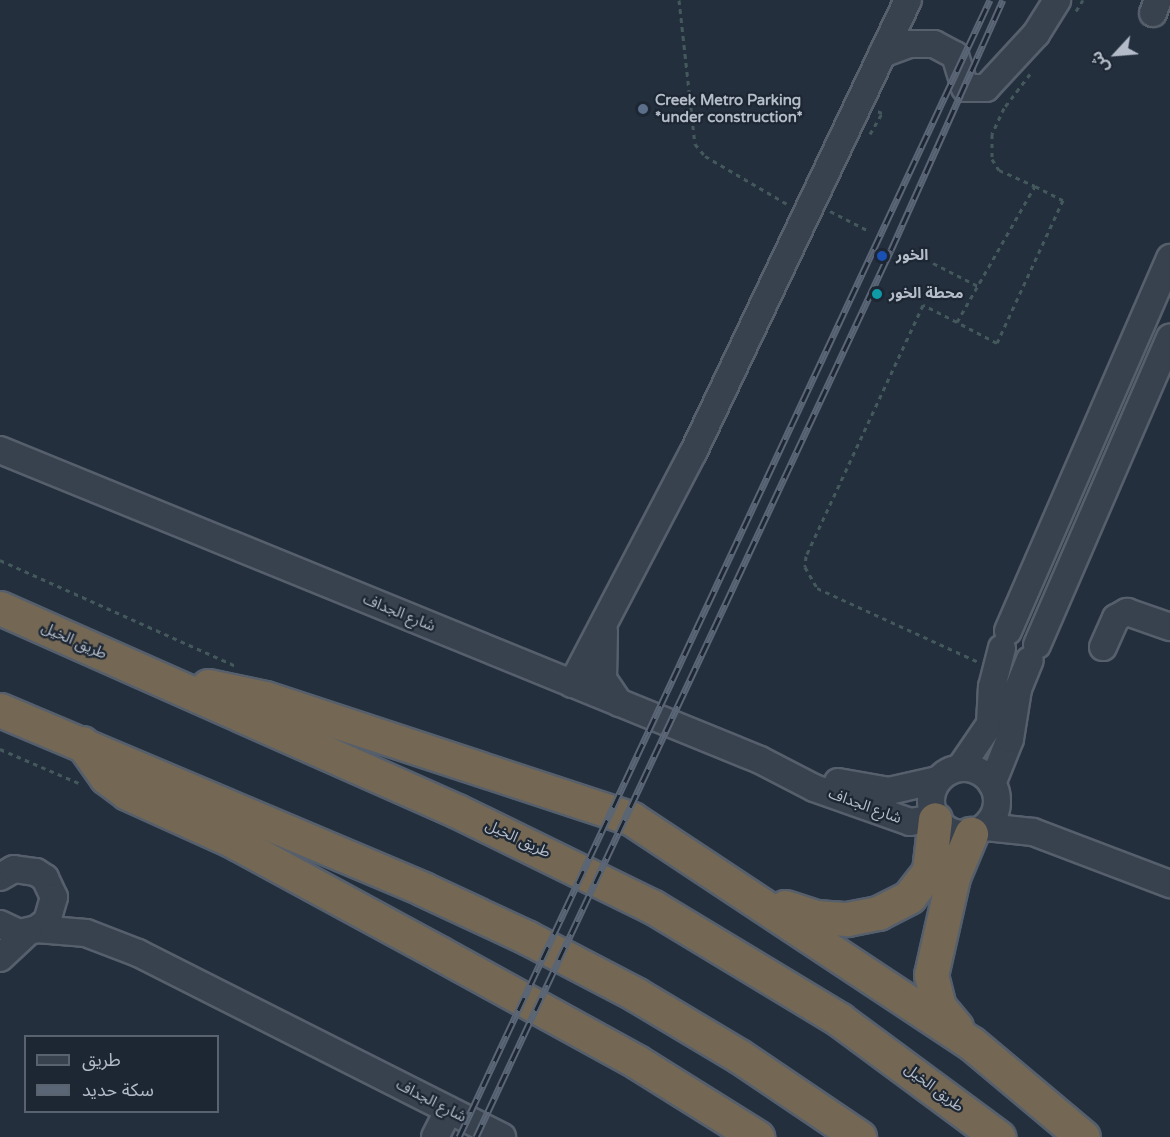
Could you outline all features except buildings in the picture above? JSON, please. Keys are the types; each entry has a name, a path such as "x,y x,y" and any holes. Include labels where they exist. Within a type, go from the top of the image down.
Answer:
{"highway":[{"name":"طريق الخيل","path":"0,608 477,820 653,907 840,1020 998,1137"},
{"path":"162,679 265,698 494,775 585,800 654,830 971,1043 1083,1137"},
{"path":"0,710 81,742 528,938 635,994 740,1056 859,1137"},
{"path":"81,742 106,777 127,793 255,853 637,1062 757,1137"},
{"path":"698,860 801,914 831,919 862,916 893,906 921,886 932,863 935,818"},
{"path":"971,1043 939,1007 931,975 953,877 978,830"},
{"path":"637,1062 706,1115 726,1137"}],"street":[{"path":"579,687 603,630 815,212 882,54 908,0"},
{"path":"882,54 909,44 933,44 955,55 965,88 986,88 1036,34 1066,7"},
{"path":"1033,832 978,771 960,768 990,724 1002,650 1170,258"},
{"path":"978,830 994,814 995,792 1010,739 1018,689 1170,337"},
{"name":"شارع الجداف","path":"0,450 798,777 814,788 903,820 916,823 935,818"},
{"path":"1103,647 1116,618 1127,612 1170,627"},
{"path":"542,672 577,653 603,630"},
{"path":"603,630 603,679 619,703"},
{"name":"شارع الجداف","path":"798,777 890,791 937,780 960,768"},
{"path":"937,780 930,803 935,818 954,834 978,830 1033,832 1170,884"},
{"name":"شارع الجداف","path":"5,872 26,869 45,878 54,897 102,938"},
{"path":"0,958 47,921 54,897"},
{"name":"شارع الجداف","path":"0,924 9,930 69,930 102,938 502,1137"},
{"path":"435,1137 449,1110"}],"path":[{"path":"679,0 693,137 698,150 815,212 869,231"},
{"path":"1066,7 1083,0"},
{"path":"1002,650 817,588 805,567 806,556 923,305 997,343 1063,200 999,170 989,147 1004,108 1033,70"},
{"path":"957,322 1035,186"},
{"path":"933,263 978,286"}],"railway":[{"path":"459,1137 990,0"},
{"path":"476,1137 891,250 1003,0"}],"place":[{"name":"Creek Metro Parking *under construction*","path":"643,109"},
{"name":"الخور","path":"882,256"},
{"name":"محطة الخور","path":"877,294"}]}
